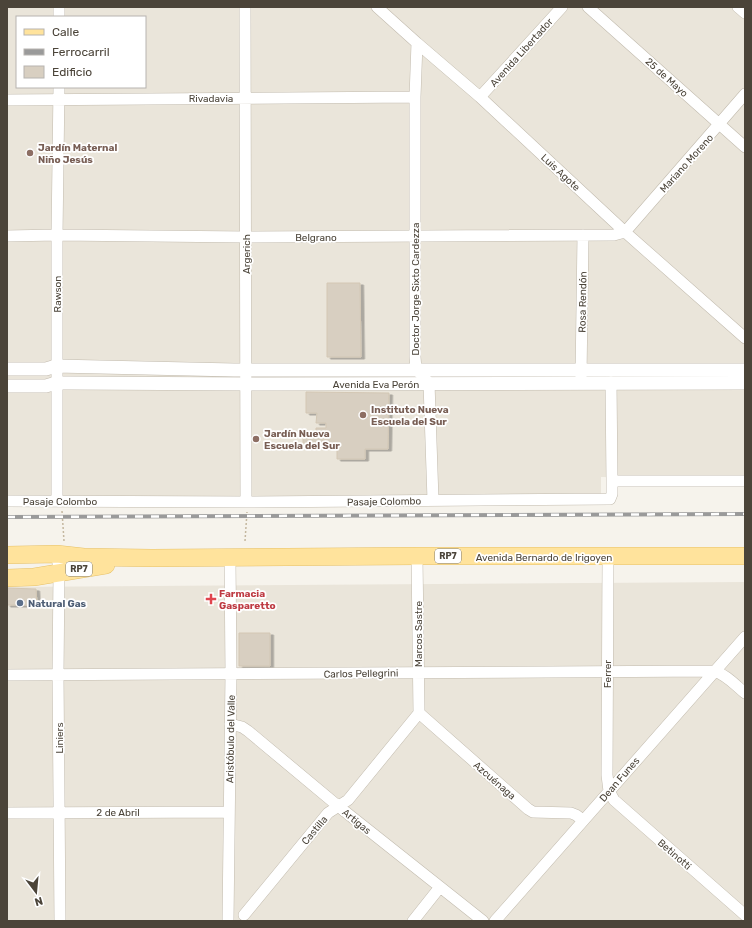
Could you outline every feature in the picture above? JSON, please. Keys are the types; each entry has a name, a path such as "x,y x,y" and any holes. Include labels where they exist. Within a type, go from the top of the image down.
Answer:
{"main road":[{"name":"RP7","path":"7,555 57,554 84,557 152,558"},
{"name":"Avenida Bernardo de Irigoyen","path":"152,558 745,556"},
{"name":"RP7","path":"7,578 34,577 152,558"}],"street":[{"name":"Argerich","path":"245,7 246,502"},
{"name":"Luis Agote","path":"377,7 480,97 625,232 745,338"},
{"name":"Avenida Libertador","path":"480,97 562,7"},
{"name":"25 de Mayo","path":"588,7 745,147"},
{"path":"738,7 745,13"},
{"name":"Doctor Jorge Sixto Cardezza","path":"417,43 415,97 416,369 429,383"},
{"name":"Rawson","path":"57,500 56,366 60,88"},
{"name":"Mariano Moreno","path":"625,232 745,94"},
{"name":"Rivadavia","path":"7,100 415,97"},
{"name":"Belgrano","path":"7,236 57,235 246,237 614,235 625,232"},
{"name":"Rosa Rendón","path":"581,376 583,235"},
{"name":"Avenida Eva Perón","path":"7,369 46,369 56,366 246,370 416,369 581,376 611,382 745,382"},
{"name":"Avenida Eva Perón","path":"7,386 46,386 56,383 429,383 745,370"},
{"path":"611,382 612,481 745,481"},
{"path":"429,383 433,500"},
{"name":"Pasaje Colombo","path":"7,501 57,500 246,502 610,499 612,494 612,481"},
{"name":"Liniers","path":"57,554 59,573 58,674 60,921"},
{"name":"Marcos Sastre","path":"417,556 418,713"},
{"name":"Aristóbulo del Valle","path":"228,918 230,557"},
{"name":"Ferrer","path":"608,557 607,775 609,791"},
{"name":"Dean Funes","path":"495,921 745,637"},
{"path":"714,671 722,673 745,693"},
{"name":"Carlos Pellegrini","path":"7,674 714,671"},
{"name":"Castilla","path":"248,918 328,813 348,800 418,713"},
{"name":"Azcuénaga","path":"418,713 528,809 533,812 576,814 583,820"},
{"name":"Artigas","path":"230,724 242,727 248,731 338,806 483,921"},
{"name":"Betinotti","path":"609,791 614,800 745,915"},
{"name":"2 de Abril","path":"7,813 229,812"},
{"path":"413,921 440,887"},
{"path":"228,918 248,918"}],"path":[{"path":"57,500 62,512 64,544 57,554"},
{"path":"245,541 247,516 246,502"}],"shaded area":[{"path":"7,7 745,7 745,477 601,477 601,497 7,499"},
{"path":"745,582 745,921 7,921 7,587"}],"building":[{"path":"327,283 360,283 361,357 327,357"},
{"path":"306,392 389,393 388,449 365,449 365,459 337,459 337,446 303,446 303,434 316,434 316,428 326,428 326,423 316,423 317,413 306,413"},
{"path":"7,588 36,589 37,605 7,605"},
{"path":"239,633 270,633 270,666 239,666"}],"railway":[{"path":"7,517 745,514"}],"place":[{"name":"Jardín Maternal Niño Jesús","path":"30,153"},
{"name":"Instituto Nueva Escuela del Sur","path":"363,415"},
{"name":"Jardín Nueva Escuela del Sur","path":"256,439"},
{"name":"Farmacia Gasparetto","path":"211,599"},
{"name":"Natural Gas","path":"20,603"}]}
